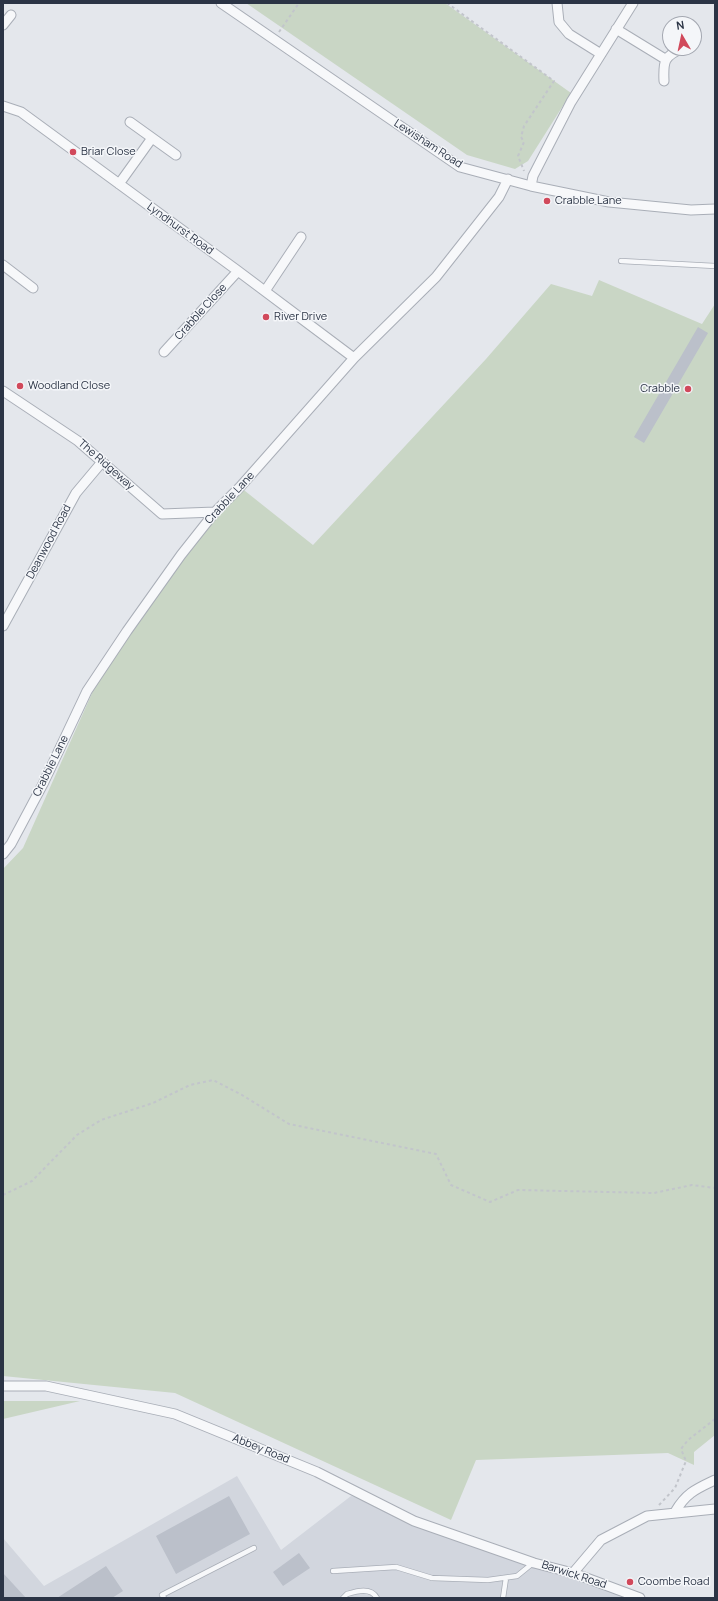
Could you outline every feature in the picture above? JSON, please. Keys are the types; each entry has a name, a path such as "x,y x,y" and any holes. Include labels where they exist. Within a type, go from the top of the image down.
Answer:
{"street":[{"name":"Lewisham Road","path":"221,3 460,167 531,186 609,202 691,210 715,209"},
{"path":"557,3 559,22 569,34 601,54"},
{"path":"531,186 533,176 571,102 632,3"},
{"path":"616,30 665,59"},
{"path":"664,81 665,59 668,56"},
{"name":"Lyndhurst Road","path":"3,106 22,112 354,358"},
{"path":"130,122 176,155"},
{"path":"119,184 152,138"},
{"name":"Crabble Lane","path":"3,854 11,844 43,784 88,691 127,631 181,554 214,512 240,486 354,358 436,277 499,197 508,179"},
{"path":"265,291 301,237"},
{"path":"3,264 33,288"},
{"name":"Crabble Close","path":"164,352 238,271"},
{"name":"The Ridgeway","path":"3,391 78,441 162,514 214,512"},
{"name":"Deanwood Road","path":"3,626 76,493 102,462"},
{"name":"Abbey Road","path":"3,1386 46,1386 175,1414 317,1472 414,1521 508,1554"},
{"path":"675,1512 682,1500 696,1489 715,1480"},
{"path":"573,1573 601,1540 649,1516 675,1512 715,1509"},
{"name":"Barwick Road","path":"508,1554 534,1563 573,1573 640,1598"}],"lane":[{"path":"621,261 715,266"},
{"path":"164,1598 162,1595 254,1548"},
{"path":"334,1571 396,1567 432,1578 488,1580 517,1576 534,1563"},
{"path":"503,1598 506,1578"},
{"path":"343,1598 347,1594 366,1591 372,1592 377,1598"}],"path":[{"path":"273,39 299,3"},
{"path":"447,3 554,81 524,126 521,138 524,142 518,156 531,186"},
{"path":"3,1196 32,1181 77,1135 101,1120 153,1103 190,1085 213,1080 242,1095 289,1124 436,1154 451,1185 490,1202 518,1190 654,1192 692,1185 715,1188"},
{"path":"649,1516 675,1488 686,1461 681,1449 688,1440 715,1419"}],"shaded area":[{"path":"237,1476 281,1550 351,1496 370,1499 414,1521 640,1598 3,1598 3,1538 44,1586"}],"green space":[{"path":"246,3 445,3 571,93 528,161 515,169 467,155"},
{"path":"599,280 702,324 715,304 715,1435 694,1452 694,1465 668,1453 476,1460 451,1520 175,1393 3,1376 3,869 23,848 97,682 215,512 240,487 313,545 486,359 551,284 592,296"},
{"path":"3,1401 80,1401 3,1419"}],"building":[{"path":"698,327 708,333 644,443 634,437"},
{"path":"229,1496 250,1534 176,1574 156,1536"},
{"path":"299,1553 310,1568 283,1586 273,1572"},
{"path":"106,1566 123,1591 112,1598 57,1598"},
{"path":"3,1573 26,1598 3,1598"}],"place":[{"name":"Briar Close","path":"73,152"},
{"name":"Crabble Lane","path":"547,201"},
{"name":"River Drive","path":"266,317"},
{"name":"Woodland Close","path":"20,386"},
{"name":"Crabble","path":"688,389"},
{"name":"Coombe Road","path":"630,1582"}]}
